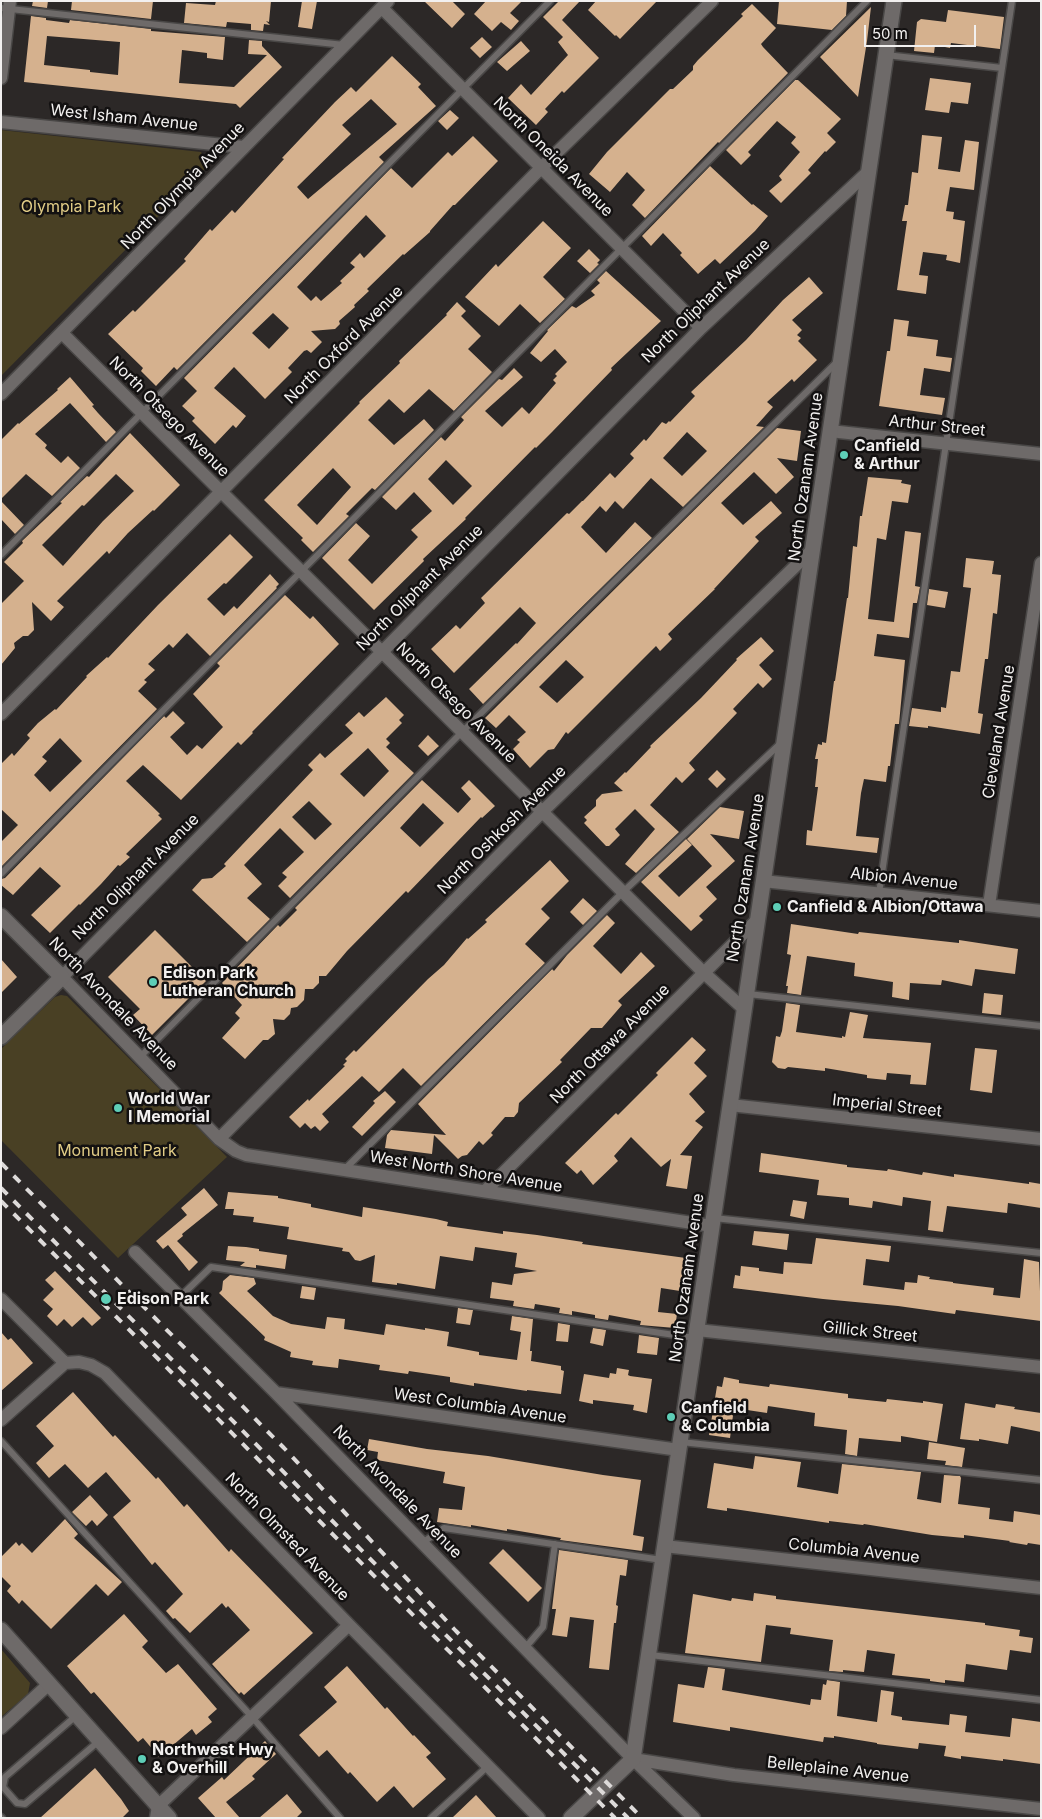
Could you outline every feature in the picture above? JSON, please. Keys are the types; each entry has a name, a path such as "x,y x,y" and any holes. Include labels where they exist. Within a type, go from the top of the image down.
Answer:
{"street":[{"name":"North Oxford Avenue","path":"1,714 541,168 712,1"},
{"name":"North Ozanam Avenue","path":"633,1759 894,1"},
{"name":"North Oneida Avenue","path":"385,5 463,89 701,328"},
{"name":"North Olympia Avenue","path":"1,394 385,5"},
{"path":"1,78 7,6"},
{"name":"West Isham Avenue","path":"1,122 243,147"},
{"name":"North Oliphant Avenue","path":"1,1037 701,328 869,171"},
{"name":"North Otsego Avenue","path":"62,332 704,973 744,1009"},
{"name":"Arthur Street","path":"830,431 1041,454"},
{"name":"North Oshkosh Avenue","path":"219,1139 542,812 813,549"},
{"name":"Cleveland Avenue","path":"989,905 1041,563"},
{"name":"Albion Avenue","path":"763,881 1041,910"},
{"name":"North Avondale Avenue","path":"1,916 219,1139"},
{"name":"North Ottawa Avenue","path":"486,1191 758,919"},
{"name":"Imperial Street","path":"730,1105 1041,1139"},
{"name":"West North Shore Avenue","path":"219,1139 236,1151 246,1155 486,1191 713,1222"},
{"name":"North Avondale Avenue","path":"135,1252 276,1393 633,1759 694,1818"},
{"path":"1,1299 64,1363 1,1420"},
{"name":"Gillick Street","path":"696,1334 1041,1367"},
{"name":"North Olmsted Avenue","path":"64,1363 79,1362 90,1365 105,1373 539,1818"},
{"name":"West Columbia Avenue","path":"276,1393 679,1446"},
{"name":"Columbia Avenue","path":"663,1553 1041,1588"},
{"path":"157,1812 252,1717 349,1625"},
{"path":"1,1630 77,1715 157,1812 169,1818"},
{"path":"1,1728 49,1684"},
{"path":"571,1818 633,1759"},
{"name":"Belleplaine Avenue","path":"633,1759 734,1774 1041,1809"}],"lane":[{"path":"1,555 550,1"},
{"path":"1,874 867,1"},
{"path":"880,893 1012,1"},
{"path":"7,6 345,45"},
{"path":"886,55 1002,68"},
{"path":"140,1057 462,732 841,357"},
{"path":"344,1170 623,892 784,740"},
{"path":"746,994 1041,1026"},
{"path":"713,1222 1041,1253"},
{"path":"180,1298 211,1267 696,1334"},
{"path":"1,1441 252,1717 340,1818"},
{"path":"679,1446 1041,1480"},
{"path":"422,1543 444,1528 555,1544 663,1553"},
{"path":"524,1648 543,1627 555,1544"},
{"path":"648,1655 1041,1700"},
{"path":"77,1715 5,1777 3,1787 17,1803 25,1804 99,1741"},
{"path":"431,1818 488,1766"}],"green space":[{"name":"Olympia Park","path":"1,130 201,152 208,166 1,376"},
{"name":"Monument Park","path":"67,996 227,1157 118,1258 1,1140 1,1049 55,997"},
{"path":"1,1649 30,1683 28,1694 1,1717"}],"building":[{"path":"33,1 48,1 47,8 32,6"},
{"path":"72,1 153,1 151,19 71,10"},
{"path":"216,1 271,1 269,22 266,21 270,25 264,24 263,31 251,30 251,24 227,22 226,27 184,23 186,3 215,5"},
{"path":"302,1 317,1 312,29 298,27"},
{"path":"424,1 452,1 465,14 452,28"},
{"path":"486,1 522,1 510,13 519,21 511,30 501,22 492,31 474,14"},
{"path":"559,1 580,1 562,20 599,58 545,109 548,112 536,125 508,98 521,84 531,95 568,55 558,42 563,37 543,17"},
{"path":"596,1 657,1 620,39 588,10"},
{"path":"779,1 847,1 846,16 832,30 777,24"},
{"path":"752,4 776,28 761,44 788,73 645,218 632,205 645,190 627,172 610,192 589,174 607,152 670,89 673,89 693,70 693,66 698,60 743,16 741,14"},
{"path":"871,7 867,41 858,97 820,57"},
{"path":"948,10 1004,17 1000,49 951,43 950,48 935,45 934,53 914,51 917,22 921,19 946,22"},
{"path":"31,16 69,23 70,20 151,29 151,31 225,37 223,60 207,58 207,53 182,50 179,83 234,87 267,55 248,54 249,40 262,41 262,46 282,67 240,108 236,104 24,82","holes":["47,36 120,42 118,75 44,65"]},
{"path":"482,37 492,47 480,58 470,48"},
{"path":"521,41 530,51 507,71 497,62"},
{"path":"392,56 421,84 418,87 436,106 379,157 384,162 177,370 174,367 156,386 141,371 143,368 108,334 133,310 135,312 186,261 184,259 210,229 212,231 232,210 235,213 284,159 282,158 335,102 351,87 356,92","holes":["371,99 397,124 308,199 297,187 351,134 342,125"]},
{"path":"930,78 971,83 968,104 951,102 949,113 925,110"},
{"path":"795,80 798,80 841,119 827,133 836,142 808,170 811,173 781,203 769,191 782,180 779,176 800,152 791,143 796,137 777,121 748,152 751,155 741,165 726,150"},
{"path":"450,110 459,118 447,130 438,121"},
{"path":"922,135 942,137 938,169 960,172 965,140 979,142 974,190 950,187 946,211 954,212 953,219 965,221 960,263 946,260 947,255 923,252 919,275 928,276 926,294 897,290 907,221 902,221 905,205 908,205 912,172 918,173"},
{"path":"473,136 498,161 453,205 430,232 403,254 367,289 369,291 339,321 340,324 335,329 311,331 322,342 311,353 307,350 304,351 288,368 292,372 265,399 234,367 214,388 246,416 236,428 233,425 215,444 192,421 195,418 182,406 197,391 184,378 391,168 412,188 448,152 452,156","holes":["366,215 386,236 364,258 360,253 350,263 355,267 340,281 342,283 321,301 316,296 311,301 297,287","273,313 289,328 269,349 252,333"]},
{"path":"710,166 752,205 768,216 720,264 715,259 698,274 663,233 651,246 642,236"},
{"path":"543,221 571,248 543,277 565,299 540,323 520,304 499,326 465,297 496,264 498,267"},
{"path":"589,249 600,260 597,263 599,264 590,273 577,261"},
{"path":"606,271 661,321 611,368 612,370 552,432 374,610 322,558 356,523 370,536 348,560 372,584 418,537 411,530 432,511 414,492 396,510 382,497 441,437 445,441 464,420 461,417 499,379 502,380 514,368 523,377 485,411 502,427 522,407 529,414 556,383 553,380 557,376 555,374 567,362 555,349 541,362 530,353 547,330 572,306 576,308 595,295 591,291 600,283 597,280","holes":["446,460 472,486 453,505 428,479"]},
{"path":"809,277 823,293 792,320 802,330 797,335 801,338 798,341 817,360 794,382 792,379 767,402 773,407 756,426 764,427 683,507 651,478 623,509 615,501 606,512 600,506 581,527 606,553 635,522 652,538 483,704 469,689 517,644 536,623 520,607 454,673 431,649 456,625 460,629 485,603 481,598 610,473 615,478 634,458 630,454 644,439 646,441 662,422 666,424 670,422 695,396 691,392 746,340 783,300","holes":["687,432 707,451 682,476 663,458"]},
{"path":"457,302 466,311 461,316 481,336 468,349 492,372 454,411 429,389 404,413 389,399 368,420 394,445 424,419 434,430 375,490 372,488 346,514 349,516 313,552 301,540 303,538 264,500","holes":["333,468 351,487 317,525 297,505"]},
{"path":"894,319 909,321 907,336 938,340 936,356 952,358 950,372 924,368 920,395 945,398 942,415 879,406"},
{"path":"70,377 94,405 92,406 116,432 106,442 70,403 35,434 47,445 45,448 61,463 68,456 80,468 52,496 26,474 1,499 1,440 18,423 58,390"},
{"path":"777,428 801,431 797,461 777,458 794,477 776,494 754,472 721,503 743,525 771,501 782,513 755,537 759,541 715,589 668,634 672,639 660,651 656,646 568,734 566,732 554,749 548,750 530,768 513,749 520,742 517,740 526,732 509,715 496,728 485,718","holes":["566,660 584,677 557,703 539,687"]},
{"path":"130,433 180,485 128,533 109,554 107,551 57,601 64,607 51,621 32,602 34,630 28,636 23,636 14,643 15,648 1,665 1,604 24,581 4,562 23,543 22,541 62,503 60,502 87,476 89,477","holes":["116,474 134,491 103,521 63,566 42,545"]},
{"path":"868,477 902,480 901,483 911,485 908,503 892,501 886,540 877,538 868,619 894,622 905,531 921,533 915,586 920,587 917,603 913,603 909,638 877,634 874,656 905,660 899,724 895,724 886,782 864,779 861,793 856,836 879,838 877,853 806,845 807,830 812,831 818,787 815,787 818,759 815,759 818,744 826,743 848,598 853,546 857,547 860,516 862,516"},
{"path":"1,501 24,525 15,534 1,519"},
{"path":"230,534 253,557 226,584 224,583 207,599 224,616 234,606 237,609 270,574 279,584 210,656 187,633 173,648 169,644 148,664 155,670 144,680 147,682 138,691 157,709 1,867 1,842 18,825 1,809 1,764 12,753 14,756 30,738 27,735 38,723 56,710 86,676 108,658 158,605","holes":["60,738 82,761 50,792 34,775 47,761 42,757"]},
{"path":"966,558 994,561 992,574 1001,575 997,614 993,613 988,659 985,659 978,713 983,714 980,734 928,726 928,728 909,726 912,708 941,712 941,707 946,708 951,671 960,672 971,588 963,587"},
{"path":"929,589 948,592 945,608 927,605"},
{"path":"285,595 310,619 313,616 339,644 241,745 238,742 181,800 143,765 126,781 160,814 158,815 162,819 126,854 130,857 120,866 118,865 50,933 31,915 61,886 40,867 13,895 1,885 1,879 5,878 164,716 166,718 173,711 185,723 170,737 187,755 197,745 202,749 223,727 193,694 220,666 217,663"},
{"path":"761,637 774,651 759,665 772,679 763,688 758,683 733,709 737,713 689,763 695,770 682,783 676,777 650,805 679,832 636,873 625,864 655,829 635,809 615,829 620,835 609,846 606,846 584,823 587,820 584,817 596,806 596,800 602,794 623,791 614,783 701,698 736,659"},
{"path":"386,697 404,715 399,720 402,723 386,739 390,743 386,747 414,773 290,898 278,886 287,877 282,873 304,852 280,828 244,865 262,884 247,898 270,919 247,942 192,890 202,879 212,878 226,866 224,864 313,770 308,765 320,753 325,758 353,733 345,725 359,712 364,717","holes":["368,748 389,771 364,797 340,774","309,801 332,824 315,840 292,817"]},
{"path":"428,735 439,746 428,756 418,746"},
{"path":"717,770 726,779 717,788 708,779"},
{"path":"422,780 458,813 471,799 461,788 469,780 495,806 481,817 408,893 406,891 347,951 326,976 319,976 319,983 313,989 305,989 304,1000 297,1007 291,1008 290,1014 284,1020 273,1019 275,1034 268,1040 263,1040 245,1059 222,1038 240,1018 235,1013 242,1005 222,983 278,925 280,927 297,910 295,908","holes":["423,803 444,823 420,847 400,828"]},
{"path":"720,807 744,811 739,839 710,834 735,861 706,887 717,899 699,916 703,920 691,931 641,882 686,839 692,845 658,876 679,897 712,866 687,839"},
{"path":"550,860 569,881 541,909 550,918 525,944 545,963 421,1086 403,1068 379,1092 362,1076 322,1114 329,1122 320,1131 315,1126 311,1129 305,1123 300,1128 289,1117 308,1099 309,1101 345,1066 343,1065 347,1061 345,1059 354,1050 356,1052 444,965 467,938 487,922 485,920"},
{"path":"583,898 597,911 583,925 570,912"},
{"path":"607,915 615,923 593,946 621,974 641,952 655,966 618,1001 622,1005 602,1028 591,1028 560,1060 562,1062 519,1103 518,1112 514,1117 505,1117 491,1133 493,1135 483,1145 479,1141 467,1155 458,1159 434,1135 432,1154 385,1148 387,1135 391,1130 446,1135 418,1104 552,969 554,971 567,955"},
{"path":"791,924 858,934 859,932 959,943 959,940 1018,949 1015,974 975,969 972,986 942,980 941,985 910,983 909,1000 892,997 893,982 854,976 855,963 807,956 801,995 787,993 788,986 786,986 791,955 787,954"},
{"name":"Edison Park Lutheran Church","path":"155,930 206,981 152,1035 133,1015 140,1009 108,977"},
{"path":"1,959 17,977 1,993"},
{"path":"984,993 1003,995 1001,1015 982,1013"},
{"path":"786,1003 800,1005 796,1032 845,1037 850,1012 868,1015 863,1038 931,1043 926,1085 910,1084 911,1075 887,1073 886,1080 867,1078 867,1075 825,1068 825,1071 788,1067 785,1069 778,1068 772,1062 776,1036 780,1037 782,1031"},
{"path":"692,1037 706,1050 694,1063 707,1076 689,1094 705,1112 695,1121 703,1127 680,1155 692,1156 687,1189 666,1186 671,1159 661,1167 631,1137 614,1156 618,1161 593,1185 581,1170 577,1174 565,1163 616,1113 618,1115"},
{"path":"975,1048 997,1050 992,1093 970,1090"},
{"path":"385,1091 396,1102 362,1136 352,1127 375,1103 373,1101"},
{"path":"761,1153 847,1165 847,1167 887,1171 888,1169 922,1175 923,1172 954,1177 954,1174 1041,1184 1041,1208 1008,1203 1007,1213 947,1206 943,1232 928,1230 931,1201 903,1197 902,1206 873,1201 872,1208 849,1205 849,1198 817,1195 819,1180 759,1172"},
{"path":"204,1188 218,1205 182,1234 183,1236 177,1241 198,1262 189,1271 168,1245 163,1249 156,1241 187,1215 181,1208"},
{"path":"228,1192 278,1196 278,1198 311,1204 311,1207 362,1217 363,1207 436,1219 448,1222 447,1226 503,1234 503,1231 537,1235 583,1242 582,1244 686,1258 680,1291 661,1288 658,1312 677,1314 675,1328 640,1325 641,1321 609,1315 608,1320 595,1318 595,1315 572,1311 572,1315 559,1313 560,1308 535,1304 534,1309 513,1306 514,1301 490,1298 492,1282 512,1285 514,1274 537,1271 515,1267 517,1253 475,1247 473,1261 440,1256 435,1289 397,1283 397,1285 372,1282 375,1255 360,1261 355,1260 349,1252 342,1251 343,1248 287,1239 289,1227 253,1222 254,1217 233,1215 234,1209 225,1209"},
{"path":"793,1200 807,1202 804,1219 790,1216"},
{"path":"754,1231 789,1234 787,1250 752,1245"},
{"path":"816,1238 891,1246 889,1262 866,1259 863,1285 904,1290 905,1282 917,1283 918,1275 930,1277 929,1279 994,1288 993,1295 1020,1298 1024,1259 1039,1262 1041,1321 956,1310 955,1314 733,1288 735,1275 740,1276 741,1266 759,1268 759,1271 783,1274 784,1262 812,1264"},
{"path":"228,1246 246,1247 287,1255 285,1269 256,1265 256,1268 240,1266 245,1262 226,1260"},
{"path":"55,1271 101,1318 92,1326 83,1317 72,1327 64,1319 57,1326 47,1316 53,1309 43,1300 54,1289 45,1280"},
{"path":"230,1275 254,1278 256,1284 247,1291 273,1316 291,1324 325,1329 327,1317 345,1319 344,1329 384,1335 386,1324 425,1330 425,1328 449,1332 447,1346 479,1352 479,1355 517,1360 521,1332 510,1330 512,1316 533,1319 531,1361 561,1366 561,1370 564,1371 561,1394 474,1383 474,1386 450,1382 450,1377 409,1371 408,1374 379,1370 380,1365 339,1359 338,1368 312,1365 313,1361 290,1357 291,1352 264,1340 265,1337 219,1293 222,1290 223,1281"},
{"path":"302,1286 316,1288 314,1300 300,1298"},
{"path":"458,1308 473,1310 470,1325 456,1323"},
{"path":"558,1323 570,1325 568,1342 556,1341"},
{"path":"593,1328 606,1330 603,1346 590,1343"},
{"path":"1,1332 8,1340 11,1338 33,1363 1,1391"},
{"path":"639,1335 659,1338 657,1355 637,1353"},
{"path":"617,1368 629,1370 628,1375 630,1376 652,1379 647,1413 633,1410 634,1405 593,1400 593,1404 579,1401 584,1374 609,1378 610,1373 616,1374"},
{"path":"724,1377 739,1380 739,1383 769,1387 770,1384 848,1394 848,1398 886,1402 887,1399 923,1403 923,1401 943,1404 937,1442 901,1436 901,1442 859,1438 857,1456 845,1454 847,1430 814,1426 815,1413 768,1406 767,1413 734,1408 730,1438 709,1435 717,1386 722,1387"},
{"path":"73,1392 113,1437 115,1435 156,1479 158,1477 184,1507 187,1504 229,1552 231,1549 313,1633 244,1695 241,1692 239,1694 212,1664 250,1630 228,1606 226,1608 222,1603 190,1633 166,1611 183,1594 155,1562 152,1565 113,1517 131,1501 106,1472 88,1488 65,1464 49,1478 36,1463 54,1446 36,1426"},
{"path":"965,1403 995,1408 996,1404 1041,1413 1041,1432 1011,1426 1008,1444 979,1439 979,1441 960,1439"},
{"path":"369,1439 641,1480 633,1535 644,1537 642,1551 560,1540 561,1538 507,1529 507,1531 437,1522 439,1508 462,1510 465,1487 443,1483 445,1472 377,1460 378,1452 367,1450"},
{"path":"929,1442 965,1448 962,1467 945,1465 946,1461 927,1459"},
{"path":"755,1456 801,1462 797,1487 838,1494 842,1464 921,1472 917,1499 941,1503 944,1475 960,1476 958,1504 990,1508 989,1519 1013,1522 1014,1511 1041,1515 1041,1545 1028,1543 1027,1545 964,1535 964,1538 932,1535 864,1524 829,1521 829,1523 727,1508 727,1511 707,1508 714,1463 753,1469"},
{"path":"90,1495 108,1515 97,1526 92,1520 86,1526 72,1512"},
{"path":"65,1519 78,1534 74,1538 122,1582 108,1596 96,1584 51,1629 22,1600 19,1604 7,1591 11,1586 1,1576 1,1557 16,1542 19,1546 22,1543 32,1553"},
{"path":"503,1549 542,1588 528,1602 489,1563"},
{"path":"559,1550 628,1560 626,1576 620,1575 616,1605 618,1606 616,1623 614,1623 609,1670 589,1668 594,1620 570,1617 567,1637 552,1635 556,1609 552,1609"},
{"path":"754,1593 776,1596 776,1599 985,1623 985,1625 1020,1630 1019,1636 1033,1638 1031,1653 1010,1650 1007,1670 966,1664 964,1682 945,1680 945,1683 930,1681 930,1679 892,1675 895,1654 867,1650 864,1672 829,1671 833,1640 790,1634 791,1628 766,1625 761,1662 685,1653 693,1594 731,1601 732,1598 753,1601"},
{"path":"124,1614 148,1641 142,1647 166,1673 178,1664 217,1709 208,1717 212,1722 196,1735 192,1729 159,1757 143,1738 138,1742 94,1692 91,1694 67,1666"},
{"path":"347,1666 385,1709 387,1707 431,1753 426,1757 446,1779 413,1808 394,1786 377,1802 327,1750 319,1757 299,1735 337,1702 324,1687"},
{"path":"708,1667 725,1669 722,1690 810,1705 811,1699 821,1700 823,1684 826,1685 827,1680 840,1682 837,1716 877,1722 881,1690 894,1692 891,1715 902,1717 902,1720 949,1725 950,1714 967,1716 965,1732 1010,1737 1012,1718 1041,1722 1041,1764 1003,1759 1003,1761 961,1756 961,1759 944,1756 946,1746 919,1743 918,1749 834,1736 834,1738 824,1737 823,1742 730,1727 730,1731 673,1722 678,1684 704,1688"},
{"path":"265,1741 276,1754 252,1776 255,1779 226,1802 240,1818 216,1818 198,1798 222,1777 224,1780"},
{"path":"95,1768 129,1811 122,1818 40,1818"},
{"path":"287,1794 302,1812 296,1818 259,1818"},
{"path":"476,1795 497,1818 452,1818"}],"railway":[{"path":"1,1163 284,1448 456,1631 642,1818"},
{"path":"1,1188 628,1818"},
{"path":"1,1201 615,1818"}],"place":[{"name":"Canfield & Arthur","path":"844,455"},
{"name":"Canfield & Albion/Ottawa","path":"777,907"},
{"name":"Edison Park Lutheran Church","path":"153,982"},
{"name":"World War I Memorial","path":"118,1108"},
{"name":"Edison Park","path":"106,1299"},
{"name":"Canfield & Columbia","path":"671,1417"},
{"name":"Northwest Hwy & Overhill","path":"142,1759"}]}
